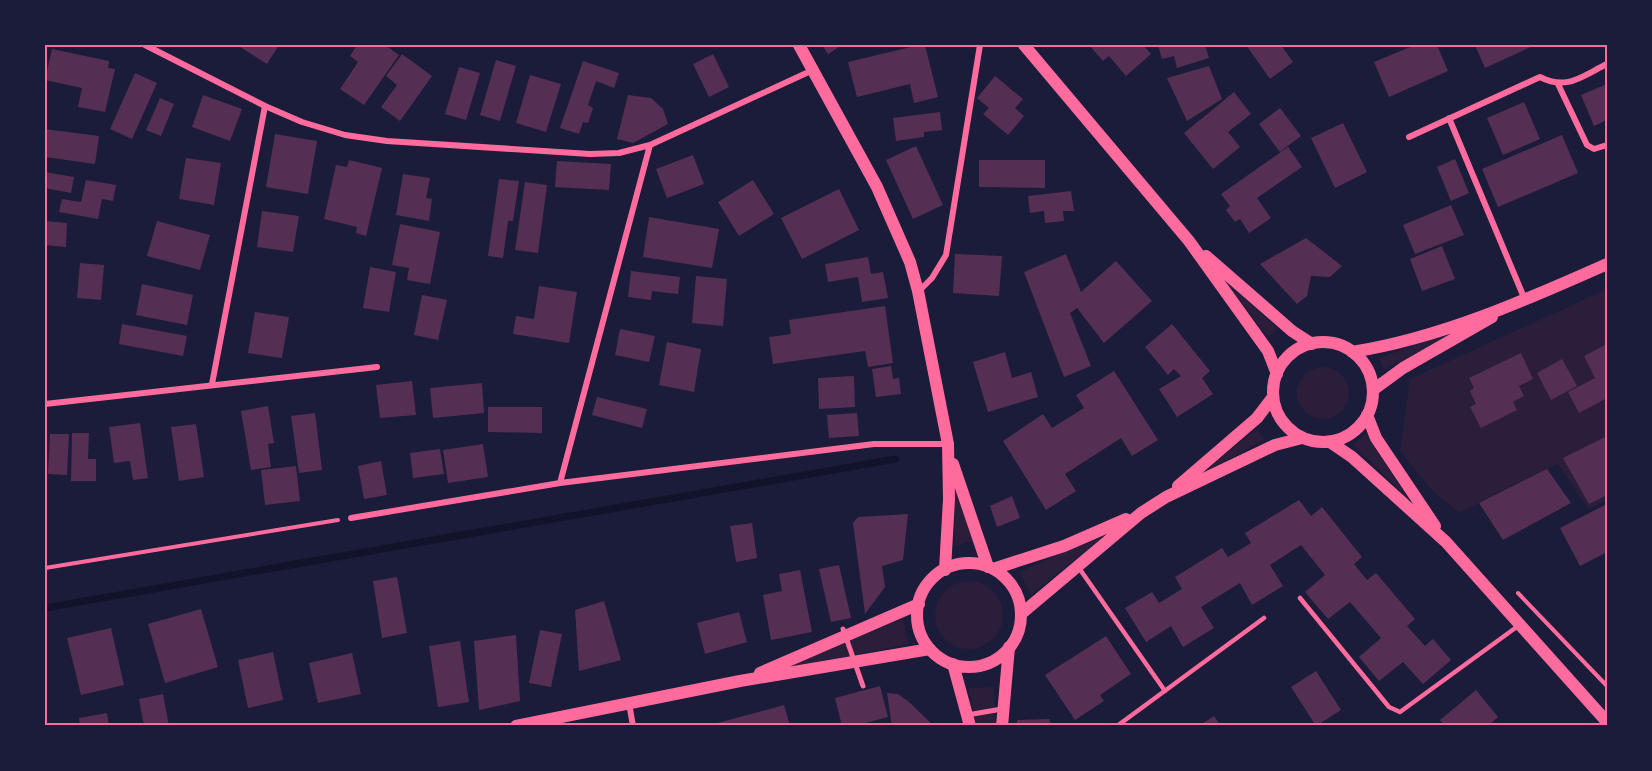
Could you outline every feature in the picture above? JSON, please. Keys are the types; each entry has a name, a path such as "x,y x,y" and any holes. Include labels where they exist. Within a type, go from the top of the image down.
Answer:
{"main road":[{"path":"799,45 877,186 910,262 918,291 948,447 991,568 1013,588 1021,614 1018,632 1009,647 996,659 982,665 968,667 953,664 930,649 920,631 919,604 929,583 945,570 968,563 991,568 1064,546 1141,513"},
{"path":"1024,45 1189,241 1268,351 1277,374"},
{"path":"1189,241 1292,331 1312,344"},
{"path":"1352,352 1392,345 1520,302 1607,264"},
{"path":"1373,390 1403,368 1520,302"},
{"path":"1166,497 1257,418 1273,397 1277,374 1291,354 1312,344 1333,343 1352,352 1367,369 1373,390 1367,415 1352,433 1330,442 1317,442 1302,438 1283,423 1273,397"},
{"path":"1367,415 1376,438 1446,542"},
{"path":"1021,614 1077,564 1141,513 1166,497 1275,446 1302,438"},
{"path":"1330,442 1352,457 1446,542 1607,722"},
{"path":"945,570 949,499 948,447"},
{"path":"740,681 844,632 919,604"},
{"path":"1002,726 1009,647"},
{"path":"516,726 740,681 930,649"},
{"path":"953,664 969,720"}],"street":[{"path":"145,45 265,106 345,135 387,141 601,155 650,145 813,70"},
{"path":"918,291 932,278 946,255 980,45"},
{"path":"1409,137 1540,77 1558,84 1567,83 1607,64"},
{"path":"1558,84 1587,145 1594,149 1607,146"},
{"path":"212,384 265,106"},
{"path":"1449,118 1520,302"},
{"path":"560,483 650,145"},
{"path":"45,404 377,367"},
{"path":"351,518 560,483 874,444 948,447"},
{"path":"844,632 862,686"},
{"path":"629,703 633,726"},
{"path":"969,720 1002,709"}],"lane":[{"path":"1077,564 1166,691"},
{"path":"1300,598 1389,707 1400,712 1520,624"},
{"path":"1117,726 1264,618"}],"path":[{"path":"45,568 351,518"}],"shaded area":[{"path":"1220,275 1278,329 1268,337"},
{"path":"1607,289 1607,500 1588,509 1558,464 1459,513 1430,488 1400,451 1410,379"},
{"path":"1465,327 1384,370 1379,358"},
{"path":"1323,367 1333,369 1341,375 1347,383 1349,393 1347,403 1341,411 1333,417 1323,419 1313,417 1305,411 1299,403 1297,393 1299,383 1305,375 1313,369"},
{"path":"1257,429 1264,440 1198,476"},
{"path":"1366,434 1410,501 1353,445"},
{"path":"954,481 973,541 955,546"},
{"path":"1110,531 1031,595 1019,572"},
{"path":"969,581 982,584 993,591 1000,602 1003,615 1000,628 993,639 982,646 969,649 956,646 945,639 938,628 935,615 938,602 945,591 956,584"},
{"path":"903,619 909,644 777,670"},
{"path":"994,687 996,726 976,726 969,688"}],"building":[{"path":"237,45 279,45 267,64"},
{"path":"357,45 385,45 399,55 364,105 340,89 358,62 350,56"},
{"path":"822,45 842,45 828,54"},
{"path":"925,45 938,97 914,103 910,84 857,97 848,62"},
{"path":"1089,45 1143,45 1151,54 1126,76 1109,56 1103,61"},
{"path":"1158,45 1205,45 1209,58 1177,68 1174,56 1162,59"},
{"path":"1246,45 1281,45 1293,62 1270,79"},
{"path":"1415,45 1437,45 1448,71 1389,97 1374,62"},
{"path":"1475,45 1535,45 1485,68"},
{"path":"52,49 109,61 108,68 115,69 105,112 78,107 82,88 45,80"},
{"path":"402,54 432,76 400,121 381,107 397,85 386,76"},
{"path":"713,54 729,87 709,97 693,64"},
{"path":"496,60 516,66 500,121 480,115"},
{"path":"583,61 619,73 614,88 596,81 588,105 593,108 588,123 583,122 579,134 560,128"},
{"path":"1209,66 1222,99 1187,121 1167,78"},
{"path":"459,67 480,73 466,120 445,114"},
{"path":"135,73 157,83 132,139 110,129"},
{"path":"530,75 561,84 546,132 516,123"},
{"path":"995,76 1023,99 1015,108 1024,116 1008,135 983,114 989,108 977,98"},
{"path":"1607,84 1607,120 1594,126 1581,95"},
{"path":"1234,92 1251,114 1228,132 1240,147 1213,169 1184,133"},
{"path":"203,95 242,109 230,141 192,127"},
{"path":"628,95 651,98 663,109 668,124 633,143 617,139"},
{"path":"160,98 174,104 161,136 146,130"},
{"path":"1524,102 1540,139 1503,155 1487,118"},
{"path":"1280,108 1301,136 1280,152 1259,124"},
{"path":"940,112 942,130 924,132 924,137 896,141 893,118"},
{"path":"1343,123 1367,172 1335,188 1311,138"},
{"path":"45,129 99,136 95,164 45,157"},
{"path":"275,134 317,141 308,194 266,187"},
{"path":"1562,135 1578,173 1498,207 1482,169"},
{"path":"916,146 943,205 913,219 886,160"},
{"path":"1288,147 1302,167 1257,198 1271,218 1249,233 1240,219 1235,222 1226,210 1230,206 1221,194"},
{"path":"693,155 704,184 667,198 656,169"},
{"path":"186,158 221,163 214,205 179,199"},
{"path":"1455,159 1469,193 1451,201 1437,167"},
{"path":"349,160 382,168 366,236 356,233 357,227 324,219 336,165 347,167"},
{"path":"979,160 1045,160 1045,188 979,187"},
{"path":"557,161 611,164 609,190 555,187"},
{"path":"45,172 74,177 71,193 45,188"},
{"path":"403,174 430,178 426,198 432,199 429,221 396,215"},
{"path":"499,179 519,181 513,221 508,221 503,258 488,256"},
{"path":"86,180 116,185 113,201 102,199 98,219 59,212 62,199 81,202"},
{"path":"753,180 774,214 739,236 718,202"},
{"path":"525,182 547,185 538,253 515,250"},
{"path":"839,189 859,230 802,259 781,218"},
{"path":"1071,191 1074,211 1063,211 1064,221 1045,223 1044,211 1030,213 1028,196"},
{"path":"1451,205 1464,235 1415,254 1403,225"},
{"path":"262,211 299,216 293,252 257,247"},
{"path":"649,217 719,229 712,268 643,257"},
{"path":"45,221 67,223 66,247 45,245"},
{"path":"157,221 210,235 200,270 147,256"},
{"path":"400,224 440,232 430,284 407,280 409,268 392,265"},
{"path":"1306,238 1342,266 1330,277 1311,276 1307,296 1297,304 1260,264"},
{"path":"1442,246 1455,279 1422,291 1410,259"},
{"path":"955,254 1002,256 999,296 953,293"},
{"path":"1066,254 1081,292 1116,261 1152,301 1104,343 1077,308 1070,313 1091,366 1064,377 1024,272"},
{"path":"868,257 871,274 883,272 888,298 862,302 858,277 828,282 825,264"},
{"path":"80,263 104,265 101,300 77,298"},
{"path":"370,267 396,272 389,312 363,308"},
{"path":"631,271 680,277 678,294 652,291 651,300 628,297"},
{"path":"696,276 727,279 723,326 692,323"},
{"path":"142,284 193,295 187,325 136,315"},
{"path":"539,286 577,292 569,343 513,334 516,316 534,319"},
{"path":"422,295 447,300 438,340 414,335"},
{"path":"885,306 893,363 868,367 865,351 773,364 769,337 791,334 789,320"},
{"path":"255,312 289,317 282,358 248,353"},
{"path":"122,324 187,336 183,356 119,344"},
{"path":"1172,324 1210,371 1202,378 1213,394 1177,417 1159,389 1181,376 1174,369 1168,375 1145,347"},
{"path":"620,329 655,336 649,362 615,355"},
{"path":"667,342 701,349 694,392 659,385"},
{"path":"1605,345 1607,398 1579,413 1568,392 1595,378 1584,356"},
{"path":"1005,352 1012,378 1031,372 1038,397 988,412 973,362"},
{"path":"1521,353 1533,379 1519,386 1524,396 1513,402 1517,410 1481,428 1470,407 1476,404 1470,391 1474,388 1469,378"},
{"path":"1562,359 1577,386 1551,400 1537,373"},
{"path":"891,366 893,379 899,378 901,394 876,397 872,369"},
{"path":"1114,371 1158,440 1132,456 1121,438 1065,474 1076,491 1046,510 1003,441 1043,414 1052,428 1084,408 1076,395"},
{"path":"854,376 855,407 819,409 818,378"},
{"path":"412,381 416,415 380,418 376,385"},
{"path":"482,383 484,413 433,418 430,388"},
{"path":"597,397 647,409 642,428 592,415"},
{"path":"268,406 274,443 268,444 271,467 251,470 241,411"},
{"path":"488,407 542,407 542,433 488,432"},
{"path":"315,413 322,470 299,473 291,416"},
{"path":"857,413 859,436 829,438 827,415"},
{"path":"140,423 148,478 133,480 130,461 114,463 109,427"},
{"path":"196,424 204,477 179,481 171,427"},
{"path":"72,433 89,433 88,459 96,459 96,481 71,481"},
{"path":"50,434 69,434 67,475 48,474"},
{"path":"1607,436 1607,495 1589,504 1563,458"},
{"path":"483,444 488,477 448,483 443,450"},
{"path":"440,449 444,474 413,478 410,453"},
{"path":"381,461 387,495 364,499 358,466"},
{"path":"296,466 300,501 265,505 261,470"},
{"path":"1547,469 1571,503 1503,540 1479,503"},
{"path":"1012,496 1020,518 997,527 990,506"},
{"path":"1299,500 1311,516 1322,507 1362,557 1354,564 1367,580 1376,573 1415,619 1407,626 1425,646 1433,639 1451,660 1423,684 1403,662 1379,681 1359,657 1381,638 1350,602 1328,619 1305,592 1325,575 1301,545 1270,565 1283,586 1252,605 1240,583 1201,607 1214,628 1183,647 1171,626 1146,642 1125,608 1152,592 1159,603 1182,589 1175,577 1222,548 1228,557 1251,543 1245,533"},
{"path":"1607,504 1607,552 1580,566 1560,528"},
{"path":"908,514 903,560 882,566 885,587 865,614 853,523 858,517"},
{"path":"752,523 757,558 736,562 730,526"},
{"path":"839,565 851,618 831,622 819,569"},
{"path":"800,570 812,632 771,640 763,595 782,591 779,574"},
{"path":"397,577 407,633 382,638 373,581"},
{"path":"604,601 621,660 579,671 575,610"},
{"path":"201,609 218,667 165,683 148,624"},
{"path":"739,612 747,642 705,654 697,623"},
{"path":"111,628 124,685 81,695 67,638"},
{"path":"540,630 562,634 551,687 529,683"},
{"path":"516,635 520,701 479,710 474,641"},
{"path":"1106,636 1131,674 1100,695 1104,701 1075,720 1045,675"},
{"path":"460,641 469,702 438,707 429,646"},
{"path":"273,652 283,700 248,708 238,660"},
{"path":"352,653 361,694 318,703 309,663"},
{"path":"1316,671 1341,710 1316,726 1291,687"},
{"path":"880,686 888,717 854,726 842,726 835,698"},
{"path":"1476,690 1498,717 1488,726 1445,726 1440,720"},
{"path":"887,693 898,694 908,701 934,726 892,726"},
{"path":"163,694 169,726 144,726 139,699"},
{"path":"784,705 790,726 710,726 710,725"},
{"path":"107,713 109,726 80,726 79,718"},
{"path":"1214,716 1221,726 1199,726"},
{"path":"1049,719 1052,726 1017,726 1017,720"}],"waterway":[{"path":"45,608 896,459"}]}
